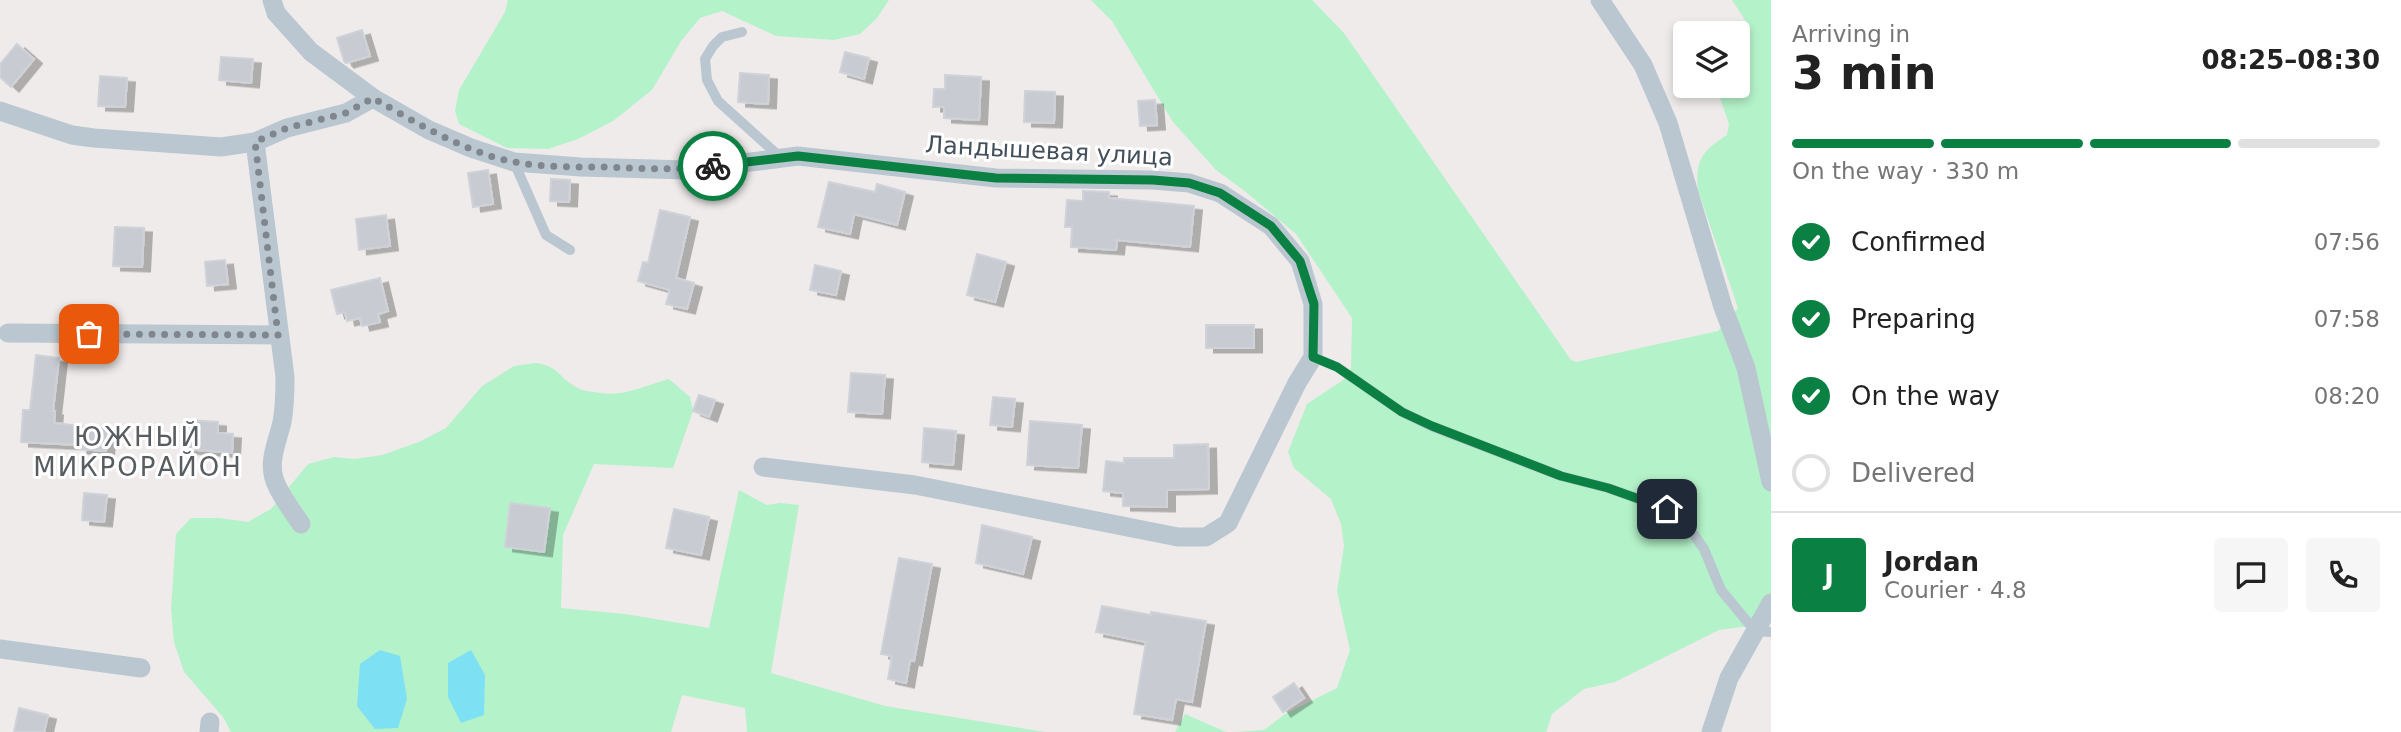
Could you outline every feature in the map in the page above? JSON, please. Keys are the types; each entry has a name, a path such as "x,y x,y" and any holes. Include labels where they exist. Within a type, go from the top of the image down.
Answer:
{"street":[{"name":"Ландышевая улица","path":"272,0 276,13 311,52 373,98 429,130 514,162 688,170 798,156 996,178 1189,183 1220,193 1271,226 1300,261 1314,304 1313,357"},
{"path":"1600,0 1643,65 1668,123 1723,307 1746,369 1771,482"},
{"path":"0,111 72,135 221,147 255,142 287,128 346,113 373,98"},
{"path":"255,142 285,377 285,401 274,445 272,466 276,485 301,524"},
{"path":"8,333 278,335"},
{"path":"763,467 915,485 1178,537 1206,537 1228,523 1297,383 1313,357"},
{"path":"1711,732 1729,678 1763,631 1771,603"},
{"path":"0,649 141,668"}],"lane":[{"path":"742,32 722,37 713,46 705,59 707,80 718,101 780,157"},
{"path":"514,162 546,235 570,250"},
{"path":"1313,357 1337,367 1402,412 1432,426 1561,476 1608,488 1667,509 1687,525 1704,550 1721,590 1763,631"}],"green space":[{"path":"508,0 889,0 877,18 860,34 834,40 776,36 722,11 700,18 681,41 652,90 613,121 578,139 548,149 507,148 459,124 455,111 459,90 505,12"},
{"path":"1091,0 1312,0 1344,33 1571,360 1576,362 1718,331 1738,308 1698,190 1698,171 1706,152 1727,135 1729,124 1720,98 1750,98 1750,21 1745,21 1732,0 1771,0 1771,623 1719,630 1615,682 1584,689 1552,714 1546,732 1234,732 1264,730 1285,714 1337,688 1350,650 1337,591 1344,546 1341,524 1331,499 1294,468 1288,452 1307,404 1343,380 1351,368 1352,318 1296,234 1216,170 1173,122 1112,21"},
{"path":"536,363 550,367 572,385 586,391 624,392 669,379 690,397 693,411 673,468 594,464 563,535 561,608 625,614 709,628 739,490 767,505 799,505 771,673 885,706 1045,732 747,732 745,708 682,695 671,732 231,732 223,717 184,672 174,642 171,609 176,534 191,518 248,522 271,509 308,464 334,457 355,459 382,455 419,442 446,428 482,386 514,366"},
{"path":"1185,714 1226,732 1175,732"}],"water":[{"path":"380,650 400,656 407,699 398,728 375,729 357,706 360,664"},
{"path":"471,650 485,675 484,715 461,723 448,697 448,663"}],"building":[{"path":"362,30 370,56 346,63 337,38"},
{"path":"17,44 34,59 11,87 0,77 0,64"},
{"path":"845,52 869,58 864,79 840,72"},
{"path":"221,57 253,59 251,83 219,80"},
{"path":"740,73 769,75 768,104 738,102"},
{"path":"945,75 981,77 979,120 944,118 944,107 933,107 934,89 945,89"},
{"path":"100,76 127,78 125,107 98,106"},
{"path":"1025,91 1055,92 1054,123 1024,122"},
{"path":"1155,100 1157,125 1140,126 1138,101"},
{"path":"488,170 493,204 473,207 468,173"},
{"path":"551,179 570,180 569,202 550,201"},
{"path":"829,182 875,192 877,184 905,192 897,225 854,214 850,234 818,227"},
{"path":"1083,191 1109,192 1109,198 1194,206 1190,247 1117,240 1116,250 1071,247 1072,227 1065,227 1067,200 1083,201"},
{"path":"660,210 690,217 676,278 694,283 687,309 666,304 670,290 638,281 643,262 648,263"},
{"path":"386,215 390,246 359,250 356,219"},
{"path":"115,227 144,228 142,267 113,266"},
{"path":"977,254 1006,262 995,302 967,295"},
{"path":"225,260 228,284 207,286 205,262"},
{"path":"815,265 841,271 836,295 810,290"},
{"path":"380,278 388,311 378,314 380,322 362,326 360,318 347,321 345,312 337,314 331,290"},
{"path":"1206,325 1254,325 1254,348 1206,348"},
{"path":"36,355 59,358 54,423 108,429 106,451 79,449 80,445 21,442 23,410 30,410"},
{"path":"851,373 885,375 882,414 848,412"},
{"path":"699,395 715,400 709,417 693,411"},
{"path":"993,397 1015,399 1012,427 990,425"},
{"path":"189,420 218,422 218,433 233,434 232,453 187,449"},
{"path":"1030,421 1082,425 1078,468 1027,465"},
{"path":"924,428 956,431 953,465 922,462"},
{"path":"1208,444 1209,489 1167,490 1167,507 1123,506 1123,493 1103,491 1106,461 1124,463 1124,458 1174,458 1174,445"},
{"path":"84,493 107,495 104,522 82,520"},
{"path":"510,503 550,508 544,552 505,547"},
{"path":"674,509 709,517 701,555 666,548"},
{"path":"982,525 1032,537 1023,574 976,563"},
{"path":"899,558 932,564 914,661 910,660 906,683 888,679 892,656 881,654"},
{"path":"1102,606 1206,621 1192,702 1176,699 1172,720 1134,714 1146,642 1096,632"},
{"path":"1294,683 1304,698 1283,712 1273,697"},
{"path":"19,708 48,715 44,732 14,732"}],"way so far":[{"path":"89,334 278,335 255,142 287,128 346,113 373,98 429,130 514,162 688,170 713,166"}],"district":[{"name":"ЮЖНЫЙ МИКРОРАЙОН","path":"138,452"}],"route":[{"path":"713,166 798,156 996,178 1189,183 1220,193 1271,226 1300,261 1314,304 1313,357 1337,367 1402,412 1432,426 1561,476 1608,488 1667,509"}]}
